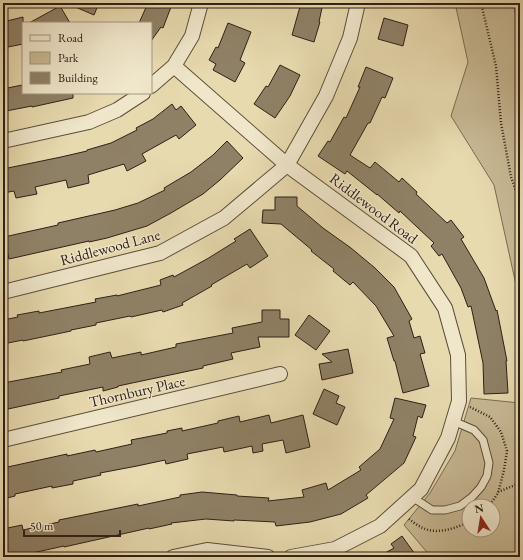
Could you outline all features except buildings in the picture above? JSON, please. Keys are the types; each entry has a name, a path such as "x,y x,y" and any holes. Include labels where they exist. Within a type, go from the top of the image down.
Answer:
{"street":[{"path":"152,85 174,66 192,36 201,3"},
{"name":"Riddlewood Lane","path":"3,292 160,253 224,218 287,165 326,96 350,38 358,3"},
{"name":"Riddlewood Road","path":"174,66 287,165 411,256 445,308 458,355 459,401 448,438 421,489 380,526 335,549 291,557"},
{"path":"3,141 88,122 116,110 141,94"},
{"name":"Thornbury Place","path":"3,440 280,374"},
{"path":"173,557 207,550 268,557"}],"lane":[{"path":"412,497 432,510 445,510 460,506 472,497 481,487 487,476 489,463 483,440 474,430 453,421"}],"path":[{"path":"482,3 496,66 501,123 511,177 520,202"},
{"path":"498,493 520,483"},
{"path":"409,519 423,528 436,531 461,526"}],"green space":[{"path":"455,3 513,3 520,36 520,303 494,185 451,116 468,62"},
{"path":"471,398 520,403 520,557 431,557 404,525 430,493 455,451"}]}
